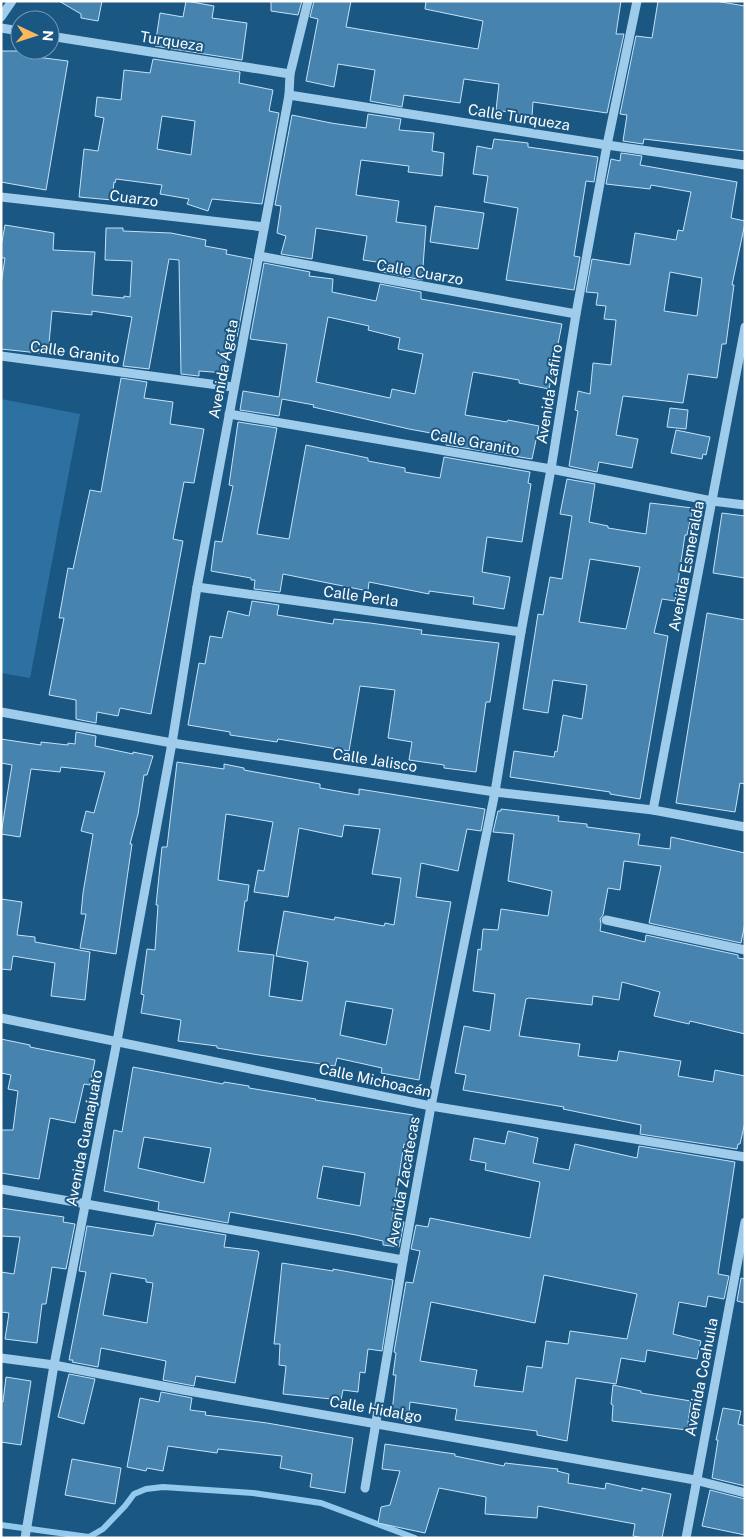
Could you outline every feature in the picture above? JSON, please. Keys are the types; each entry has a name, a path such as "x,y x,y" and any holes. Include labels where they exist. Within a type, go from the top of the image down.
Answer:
{"street":[{"path":"1,17 12,1"},
{"name":"Avenida Ágata","path":"172,743 197,587 289,94 290,74 308,1"},
{"name":"Avenida Zafiro","path":"495,792 576,314 607,145 637,1"},
{"name":"Turqueza","path":"60,38 290,74"},
{"name":"Calle Turqueza","path":"289,94 745,165"},
{"name":"Cuarzo","path":"1,197 264,227"},
{"name":"Calle Cuarzo","path":"259,256 576,314"},
{"name":"Avenida Esmeralda","path":"653,810 745,327"},
{"name":"Calle Granito","path":"1,356 234,387"},
{"name":"Calle Granito","path":"229,414 551,469 712,501 745,504"},
{"name":"Calle Perla","path":"197,587 521,632"},
{"name":"Calle Jalisco","path":"1,712 172,743 495,792 653,810 745,827"},
{"name":"Avenida Guanajuato","path":"25,1538 54,1364 117,1041 172,743"},
{"name":"Avenida Zacatecas","path":"365,1488 431,1106 495,792"},
{"path":"606,920 745,950"},
{"name":"Calle Michoacán","path":"1,1018 431,1106 745,1157"},
{"path":"1,1189 403,1260"},
{"name":"Avenida Coahuila","path":"686,1538 745,1222"},
{"name":"Calle Hidalgo","path":"1,1358 54,1364 183,1390 696,1480 745,1493"}],"shaded area":[{"path":"1,399 80,414 30,678 1,673"}],"building":[{"path":"59,1 102,1 98,21 81,18 81,14"},
{"path":"186,1 214,6 212,18 247,23 242,60 155,46 160,13 183,17"},
{"path":"271,1 302,1 298,15 271,11"},
{"path":"314,1 351,1 346,27 478,49 483,21 425,9 426,1 621,1 616,34 624,34 607,113 533,102 532,116 496,110 499,84 464,79 460,103 404,95 402,107 370,101 375,70 338,64 334,87 306,81 318,19 310,17"},
{"path":"658,1 715,1 745,6 745,151 644,139 643,144 623,141 627,115 620,114 636,36 652,38"},
{"path":"1,51 10,51 10,60 68,61 46,190 1,182"},
{"path":"153,59 240,72 239,83 273,90 269,111 279,113 262,204 212,199 208,211 187,204 189,199 160,194 162,185 116,179 112,200 79,197 84,149 98,151 104,118 95,116 97,97 121,100 124,70 150,73","holes":["162,116 195,121 191,155 157,149"]},
{"path":"368,114 401,119 399,130 434,133 432,151 444,153 442,176 408,172 409,166 361,160 356,195 399,201 396,222 426,226 422,280 382,272 384,263 363,260 367,236 316,228 312,259 281,254 286,236 277,233 281,206 275,205 292,115 366,128"},
{"path":"494,139 528,143 528,147 598,157 594,182 586,181 574,256 580,257 574,290 506,280 518,208 484,202 488,176 473,174 477,146 492,149"},
{"path":"621,153 642,156 640,165 737,182 731,218 745,221 745,223 732,285 734,285 726,344 722,344 717,378 688,374 683,403 623,396 616,435 638,439 632,468 599,462 597,472 569,466 578,411 575,410 578,391 590,394 593,363 611,365 616,320 604,319 606,306 596,305 598,293 586,292 592,259 630,265 635,233 676,240 678,230 683,231 691,192 651,185 650,189 606,184 611,159 620,161","holes":["670,272 702,278 697,316 664,311"]},
{"path":"435,206 484,213 478,249 430,242"},
{"path":"5,225 54,233 53,250 95,252 92,295 130,297 132,261 105,260 106,228 123,228 123,231 171,233 206,240 205,246 227,250 226,254 252,259 237,337 228,336 225,373 199,371 199,376 181,374 179,260 169,259 149,369 123,366 132,317 92,311 92,315 52,311 48,354 1,349 1,284 5,258 1,258 1,247"},
{"path":"264,263 310,272 309,276 333,279 332,292 376,301 380,284 421,292 421,299 562,324 549,389 519,383 519,380 473,372 465,415 539,426 532,459 446,445 447,436 282,399 279,416 240,410 243,391 279,397 287,344 250,339","holes":["328,317 369,326 368,330 400,338 398,349 423,354 415,394 392,389 390,398 316,382"]},
{"path":"121,378 147,382 144,398 173,402 170,424 204,429 194,483 184,482 173,539 183,541 151,714 120,708 118,716 97,712 96,723 76,719 76,700 49,695 64,618 59,618 68,568 73,569 90,490 101,492"},
{"path":"670,408 688,410 686,429 667,427"},
{"path":"238,422 277,428 257,534 289,539 306,445 368,458 368,461 405,468 405,472 440,478 444,457 530,472 528,483 531,484 522,542 487,537 482,572 510,577 504,609 473,604 474,597 429,591 429,594 369,582 368,591 283,574 280,592 254,589 255,580 251,580 251,578 211,571 215,541 222,542 233,486 229,485"},
{"path":"676,430 710,437 706,455 703,454 702,459 671,453"},
{"path":"567,479 595,484 589,522 608,526 608,528 646,534 650,503 693,508 687,535 685,535 675,601 662,599 654,633 668,636 640,799 610,794 610,792 510,777 514,751 554,757 555,751 557,752 563,715 582,719 587,685 553,680 548,713 523,709 538,614 543,615 550,577 562,579 572,516 560,514","holes":["590,559 640,567 626,629 579,622"]},
{"path":"722,513 745,516 745,578 713,573"},
{"path":"252,601 279,605 277,615 333,624 334,619 370,623 422,630 421,634 499,643 490,702 486,702 476,772 444,768 444,765 409,760 412,742 388,738 395,690 360,686 349,751 278,739 277,742 230,735 230,732 188,725 199,663 205,664 210,636 222,638 228,611 249,616"},
{"path":"707,613 745,620 745,784 740,783 735,812 676,803"},
{"path":"76,732 96,736 95,746 153,756 147,775 144,775 138,814 130,844 132,844 116,954 80,948 86,914 81,914 83,893 93,834 81,831 86,811 94,813 105,772 61,767 60,772 31,769 20,837 1,834 12,765 1,763 1,739 41,745 41,742 68,745 68,743 75,744"},
{"path":"177,762 224,769 224,764 244,768 244,770 320,784 320,788 359,795 359,789 485,809 481,831 467,829 458,871 421,863 416,897 451,902 419,1080 381,1073 382,1068 337,1058 335,1066 178,1041 181,1020 141,1013 144,995 141,994 147,949 155,950 158,905 156,905 162,847 167,847","holes":["226,814 273,822 264,871 258,870 254,892 288,897 299,828 342,837 344,825 380,829 372,874 401,878 394,925 385,923 384,926 335,917 334,920 284,911 276,956 308,962 302,1001 269,996 274,955 238,951 249,885 218,880","346,1001 393,1009 386,1045 340,1035"]},
{"path":"501,809 559,816 558,821 587,824 587,827 640,834 638,845 670,849 671,837 745,853 745,923 741,943 649,923 661,866 624,861 620,890 608,888 603,915 600,919 600,931 645,942 646,935 738,955 738,958 745,959 745,1034 690,1021 689,1024 654,1016 660,992 622,982 619,1000 593,996 592,1005 526,999 519,1036 580,1044 578,1056 617,1061 619,1051 681,1061 678,1076 713,1082 715,1070 745,1076 745,1122 737,1149 640,1134 641,1125 563,1109 564,1107 463,1090 466,1075 455,1073 464,1026 490,1031 495,994 473,991 478,949 481,950 483,929 498,930 501,909 548,916 552,891 508,881 514,834 493,832 498,811 501,811"},
{"path":"1,899 22,902 17,935 35,937 35,942 90,952 85,1000 51,996 55,963 13,956 11,970 1,969"},
{"path":"1,1039 95,1060 90,1085 84,1084 75,1123 50,1118 39,1179 1,1173 1,1130 13,1130 18,1091 8,1089 11,1075 1,1073"},
{"path":"133,1067 223,1084 224,1082 249,1086 249,1088 315,1100 413,1115 409,1145 404,1144 392,1220 404,1222 399,1247 383,1245 383,1241 356,1235 230,1212 228,1223 158,1210 159,1202 104,1191 114,1130 122,1132","holes":["144,1137 211,1148 204,1183 138,1168","323,1166 365,1173 360,1206 317,1198"]},
{"path":"508,1131 538,1138 533,1163 569,1170 575,1144 637,1158 639,1146 735,1162 718,1274 729,1276 724,1299 708,1296 706,1307 679,1302 673,1334 701,1341 697,1359 647,1350 645,1362 621,1358 616,1384 576,1378 567,1441 537,1435 537,1431 455,1420 457,1409 410,1402 409,1414 392,1412 396,1375 393,1375 396,1353 394,1352 406,1282 413,1283 420,1251 411,1249 416,1225 428,1227 430,1218 530,1238 540,1182 485,1170 486,1163 470,1160 474,1138 505,1144","holes":["544,1275 637,1294 627,1339 570,1331 568,1344 546,1341 542,1368 527,1366 523,1392 474,1386 477,1370 420,1361 431,1302 535,1323"]},
{"path":"1,1208 64,1217 63,1222 75,1224 66,1269 52,1267 46,1304 42,1304 37,1343 5,1339 9,1313 1,1312 1,1272 14,1274 20,1237 1,1236"},
{"path":"156,1223 226,1235 224,1247 258,1251 235,1383 196,1376 194,1386 163,1380 166,1361 101,1348 98,1367 69,1360 86,1272 79,1271 87,1226 153,1236","holes":["111,1273 146,1279 146,1282 153,1283 147,1323 103,1315"]},
{"path":"282,1263 333,1271 333,1269 393,1280 382,1351 368,1349 365,1373 360,1372 358,1392 343,1390 341,1400 283,1394 286,1366 279,1365 280,1344 274,1344"},
{"path":"741,1278 745,1279 745,1303 737,1301"},
{"path":"69,1374 95,1379 84,1424 58,1417"},
{"path":"6,1377 31,1381 21,1445 1,1442 1,1401 3,1402"},
{"path":"613,1385 641,1391 641,1393 691,1401 687,1430 612,1421"},
{"path":"161,1392 192,1398 190,1410 206,1412 205,1415 267,1423 353,1438 345,1493 310,1487 312,1474 280,1468 282,1456 218,1449 217,1453 168,1446 163,1471 147,1468 146,1471 127,1467 140,1398 159,1402"},
{"path":"723,1408 741,1411 738,1424 745,1426 745,1486 712,1478 718,1440 716,1440"},
{"path":"385,1444 455,1454 455,1456 504,1466 505,1463 558,1469 557,1471 569,1474 568,1483 605,1489 606,1483 642,1491 642,1488 671,1494 662,1538 633,1536 635,1524 538,1506 537,1518 485,1514 486,1497 439,1488 425,1533 378,1523 381,1507 390,1505 400,1471 382,1469"},
{"path":"72,1459 121,1468 115,1504 65,1495"},
{"path":"710,1490 745,1499 745,1535 702,1526"}],"waterway":[{"path":"1,1525 89,1537 103,1529 134,1494 146,1489 163,1487 253,1493 321,1503 415,1538"}]}
